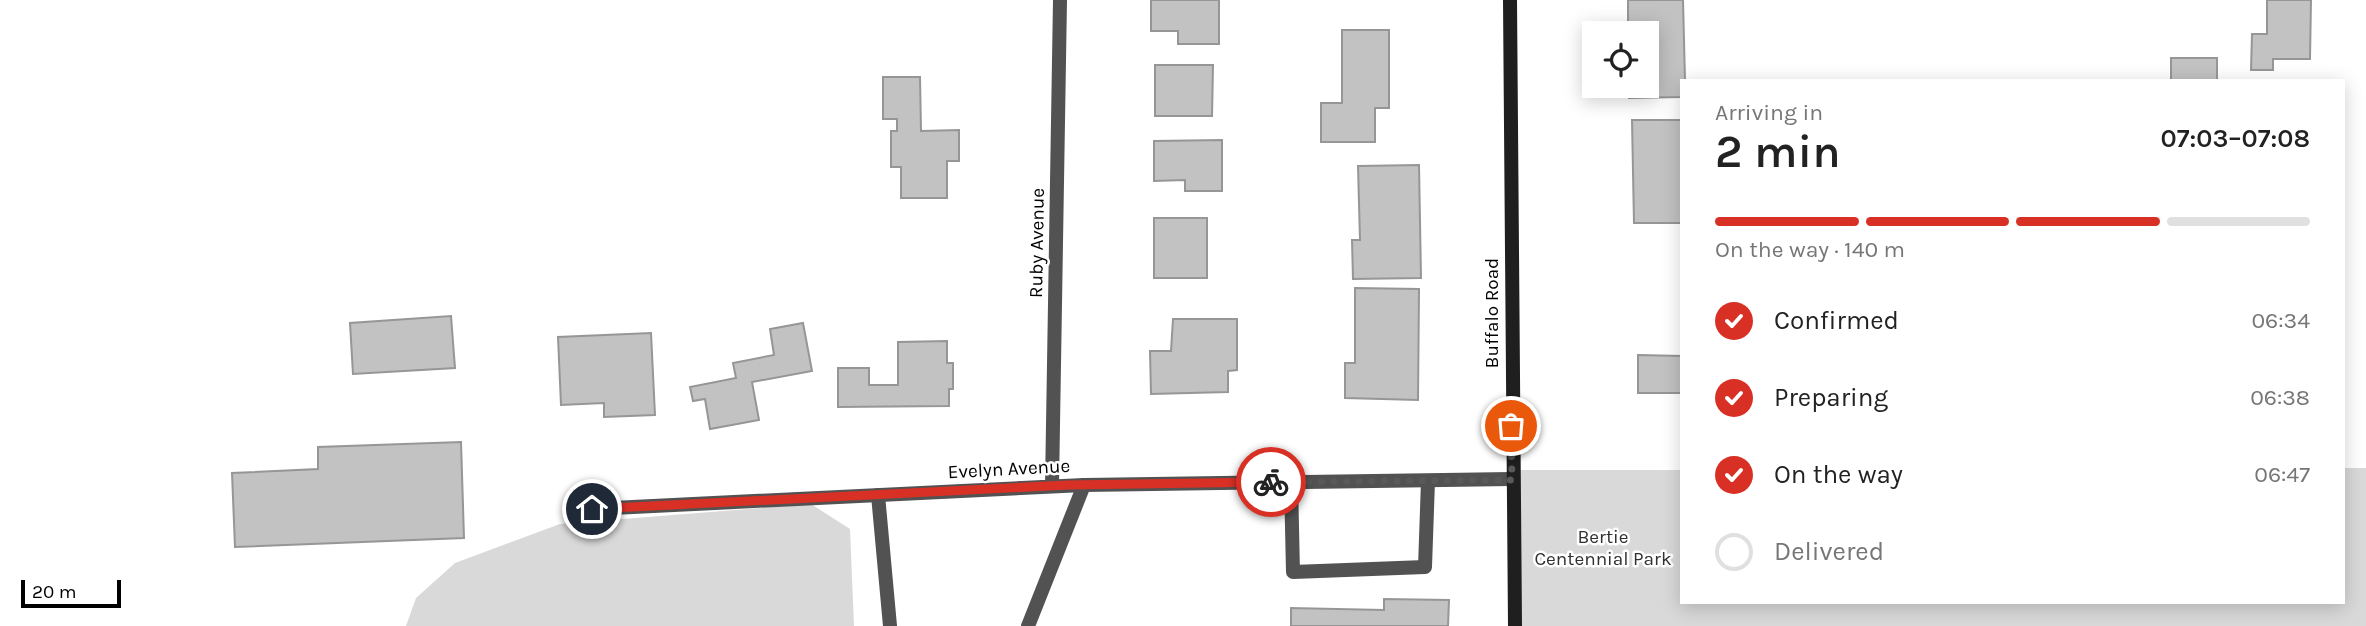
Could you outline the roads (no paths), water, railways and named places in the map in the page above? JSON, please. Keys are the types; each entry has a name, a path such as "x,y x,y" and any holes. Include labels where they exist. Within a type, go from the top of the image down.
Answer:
{"street":[{"name":"Ruby Avenue","path":"1052,486 1060,0"},
{"name":"Buffalo Road","path":"1510,0 1515,626"},
{"name":"Evelyn Avenue","path":"592,509 1052,486 1512,480"},
{"path":"1291,482 1293,572 1425,567 1427,481"},
{"path":"1028,626 1084,485"},
{"path":"878,495 890,626"}],"park label":[{"name":"Bertie Centennial Park","path":"1603,548"}]}
